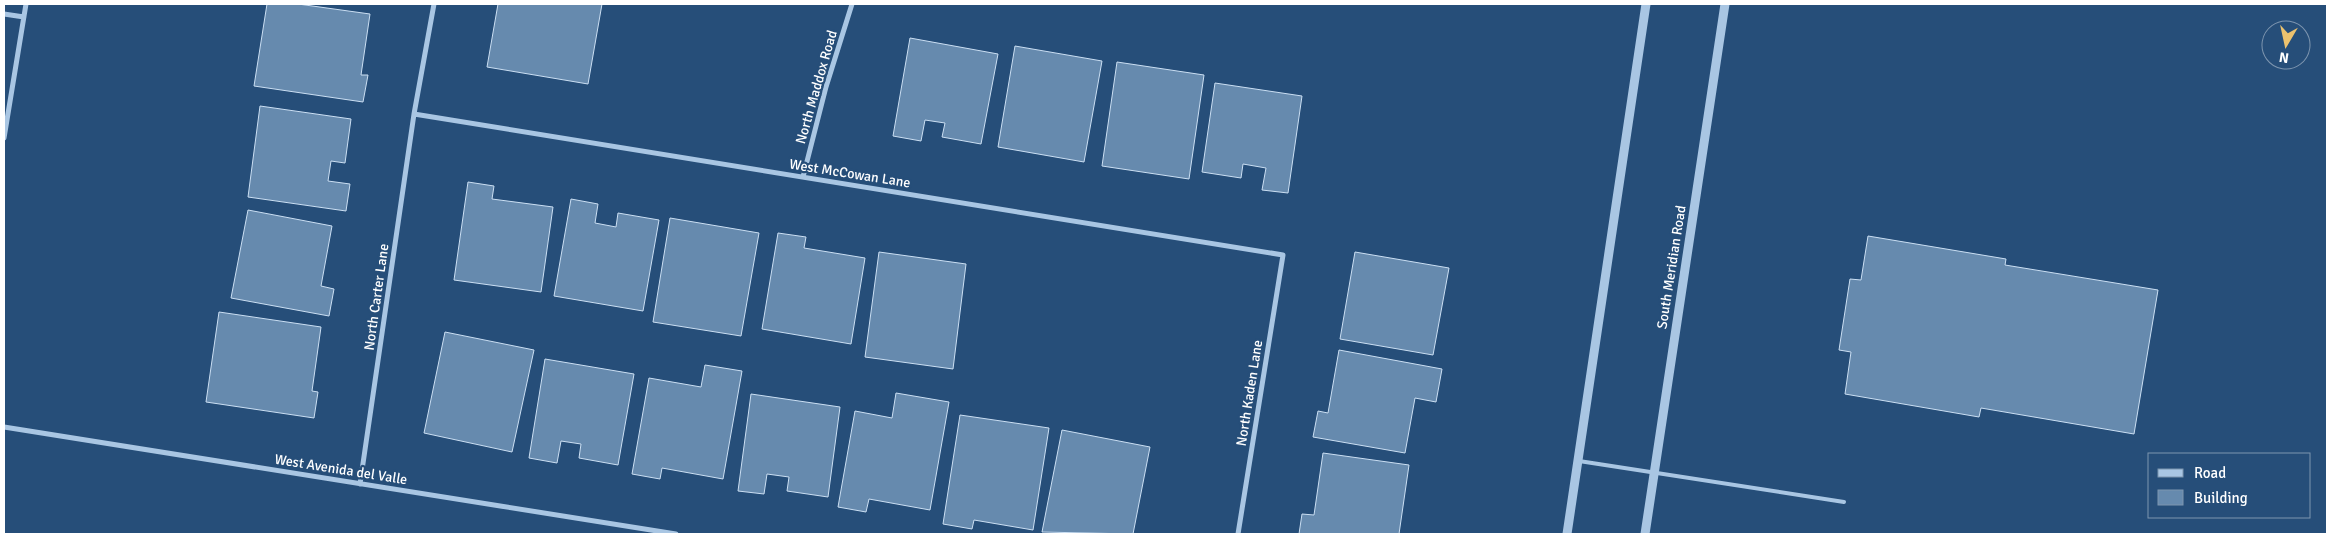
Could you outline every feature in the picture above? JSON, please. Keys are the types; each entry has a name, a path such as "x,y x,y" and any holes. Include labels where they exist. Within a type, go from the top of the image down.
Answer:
{"street":[{"path":"4,138 26,4"},
{"name":"North Carter Lane","path":"360,484 414,114 434,4"},
{"name":"North Maddox Road","path":"803,177 826,87 852,4"},
{"path":"1567,534 1646,4"},
{"name":"South Meridian Road","path":"1645,534 1724,4"},
{"path":"4,14 24,17"},
{"name":"West McCowan Lane","path":"414,114 1283,255"},
{"name":"North Kaden Lane","path":"1238,534 1283,255"},
{"name":"West Avenida del Valle","path":"4,427 676,534"}],"lane":[{"path":"1578,460 1844,502"}],"building":[{"path":"267,4 298,4 370,14 361,75 368,75 363,102 254,86"},
{"path":"498,4 602,4 588,84 487,67"},
{"path":"910,38 998,54 981,144 942,137 945,123 925,120 921,141 893,136"},
{"path":"1015,46 1102,61 1084,162 998,147"},
{"path":"1117,62 1204,75 1189,179 1102,166"},
{"path":"1215,83 1302,96 1288,193 1262,190 1266,168 1243,164 1241,178 1202,172"},
{"path":"260,106 351,119 345,163 331,161 328,181 350,184 346,211 248,197"},
{"path":"468,182 494,186 492,199 553,207 541,292 454,280"},
{"path":"571,199 598,204 595,223 616,227 618,213 659,220 643,311 554,296"},
{"path":"248,210 332,226 321,286 334,289 329,316 231,298"},
{"path":"670,218 759,233 741,336 653,322"},
{"path":"778,233 806,237 804,248 865,258 851,344 762,329"},
{"path":"1868,236 2006,259 2005,265 2158,290 2134,434 1981,408 1979,417 1845,394 1851,352 1839,350 1850,279 1861,280"},
{"path":"879,252 966,264 953,369 865,357"},
{"path":"1355,252 1449,268 1433,355 1340,339"},
{"path":"219,312 321,327 312,391 318,392 314,418 206,402"},
{"path":"445,332 534,350 512,452 424,433"},
{"path":"1339,350 1442,369 1436,402 1415,398 1405,453 1313,437 1318,411 1328,413"},
{"path":"545,359 634,374 618,465 579,458 581,444 561,441 557,463 529,458"},
{"path":"705,365 742,371 723,479 662,468 660,479 632,474 649,378 701,387"},
{"path":"896,393 949,402 930,510 869,499 866,512 838,507 855,411 892,418"},
{"path":"751,394 840,407 828,497 787,491 789,477 767,474 764,494 738,491"},
{"path":"960,415 1049,428 1033,530 974,520 972,529 943,524"},
{"path":"1062,430 1150,447 1133,534 1042,532"},
{"path":"1323,453 1409,465 1399,534 1299,534 1302,514 1314,515"}]}
